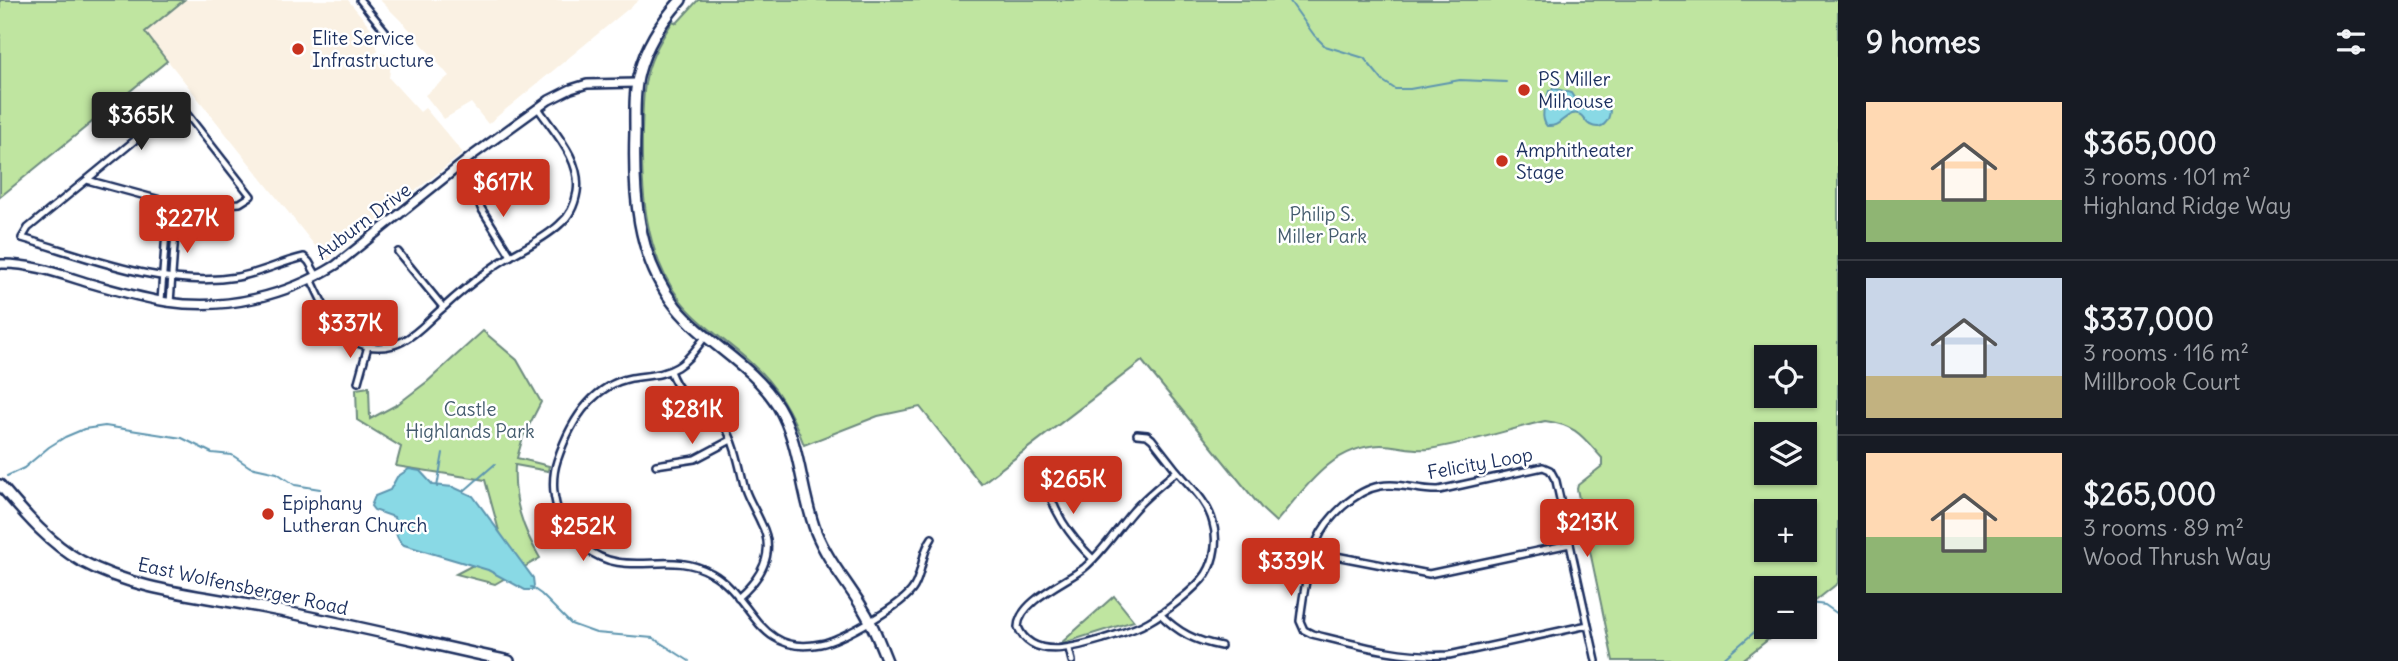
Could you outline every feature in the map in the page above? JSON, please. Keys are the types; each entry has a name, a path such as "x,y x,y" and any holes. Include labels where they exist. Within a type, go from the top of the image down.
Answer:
{"main road":[{"path":"681,0 652,39 637,83 634,158 642,235 652,266 668,295 685,317 755,377 778,406 795,445 811,517 819,538 828,557 870,620 887,661"},
{"name":"East Wolfensberger Road","path":"0,485 34,523 60,546 78,559 110,575 154,587 274,609 472,657 509,661"}],"street":[{"path":"360,0 391,38"},
{"name":"Auburn Drive","path":"0,264 30,267 170,303 211,304 267,296 314,277 346,258 473,155 560,94 582,85 603,82 637,83"},
{"path":"87,180 192,208 240,203 251,195 178,104 27,228 22,239 172,278 211,280 236,277 304,257 309,262 335,324 352,340 368,346 384,346 405,340 488,271 559,226 573,206 577,191 574,162 538,108"},
{"path":"478,186 481,208 511,256"},
{"path":"161,301 168,203"},
{"path":"170,303 177,205"},
{"path":"398,251 443,307"},
{"path":"706,336 688,359 670,371 612,385 596,394 578,416 555,467 554,490 562,522 577,541 604,560 630,565 676,563 701,568 716,576 766,632 783,641 817,645 833,640 870,620 896,605 913,590 924,552 932,538"},
{"path":"358,382 368,346"},
{"path":"670,371 683,395 715,416 725,427 749,501 764,529 768,550 760,575 738,598"},
{"path":"1137,434 1147,435 1152,439 1211,514 1216,538 1211,563 1205,575 1160,614 1139,626 1069,649 1046,649 1031,643 1020,632 1018,621 1024,611 1093,559 1142,501 1177,471"},
{"path":"656,465 695,459 731,440"},
{"name":"Felicity Loop","path":"1570,544 1556,481 1550,470 1539,467 1439,490 1390,484 1373,487 1356,496 1339,511 1321,535 1300,621 1304,629 1312,634 1388,651 1430,656 1448,655 1587,625"},
{"path":"1045,477 1048,491 1063,525 1093,559"},
{"path":"1315,552 1430,574 1570,544 1596,661"},
{"path":"1160,614 1185,635 1221,646"},
{"path":"1069,649 1072,661"}],"shaded area":[{"path":"184,0 348,0 375,33 378,50 370,57 378,62 381,53 392,56 389,78 420,112 425,108 463,153 327,261 145,32"},
{"path":"380,0 639,0 488,124 471,103 444,119 425,95 449,76"}],"green space":[{"path":"0,0 184,0 145,32 167,61 0,197"},
{"name":"Philip S. Miller Park","path":"698,0 1838,0 1838,583 1817,600 1817,576 1754,576 1754,639 1769,639 1741,661 1613,661 1577,489 1578,485 1602,466 1602,458 1571,429 1545,421 1429,449 1381,445 1364,447 1348,453 1321,471 1276,522 1263,510 1142,361 981,484 920,407 878,416 804,445 790,412 770,383 681,301 659,263 652,242 642,176 644,88 658,46 673,21 677,23"},
{"name":"Castle Highlands Park","path":"483,331 517,360 541,402 523,437 517,458 549,466 548,471 515,465 520,513 540,558 495,584 456,574 504,549 485,480 396,466 401,447 357,420 356,389 369,387 370,419 398,404 428,381"},
{"path":"1114,596 1134,621 1060,644"}],"water":[{"path":"1553,88 1571,93 1581,109 1603,106 1610,111 1608,119 1601,126 1594,127 1580,115 1572,114 1555,125 1547,126 1544,109 1549,91"},
{"path":"409,469 420,471 433,485 453,487 473,496 533,578 532,590 525,590 488,570 404,545 398,539 394,517 374,510 371,506 375,496 390,490 397,477"}],"waterway":[{"path":"1289,0 1325,46 1364,58 1383,81 1395,89 1460,80 1506,82"},
{"path":"7,476 24,468 65,437 84,429 105,426 182,438 212,453 232,455 250,467 277,473 295,485 320,489"},
{"path":"437,487 443,453"},
{"path":"464,491 495,464"},
{"path":"531,587 571,624 596,633 653,638 689,661"},
{"path":"1817,604 1825,605 1838,614"},
{"path":"1721,661 1754,632"}],"place":[{"name":"Elite Service Infrastructure","path":"298,49"},
{"name":"PS Miller Milhouse","path":"1524,90"},
{"name":"Amphitheater Stage","path":"1502,161"},
{"name":"Epiphany Lutheran Church","path":"268,514"}]}
